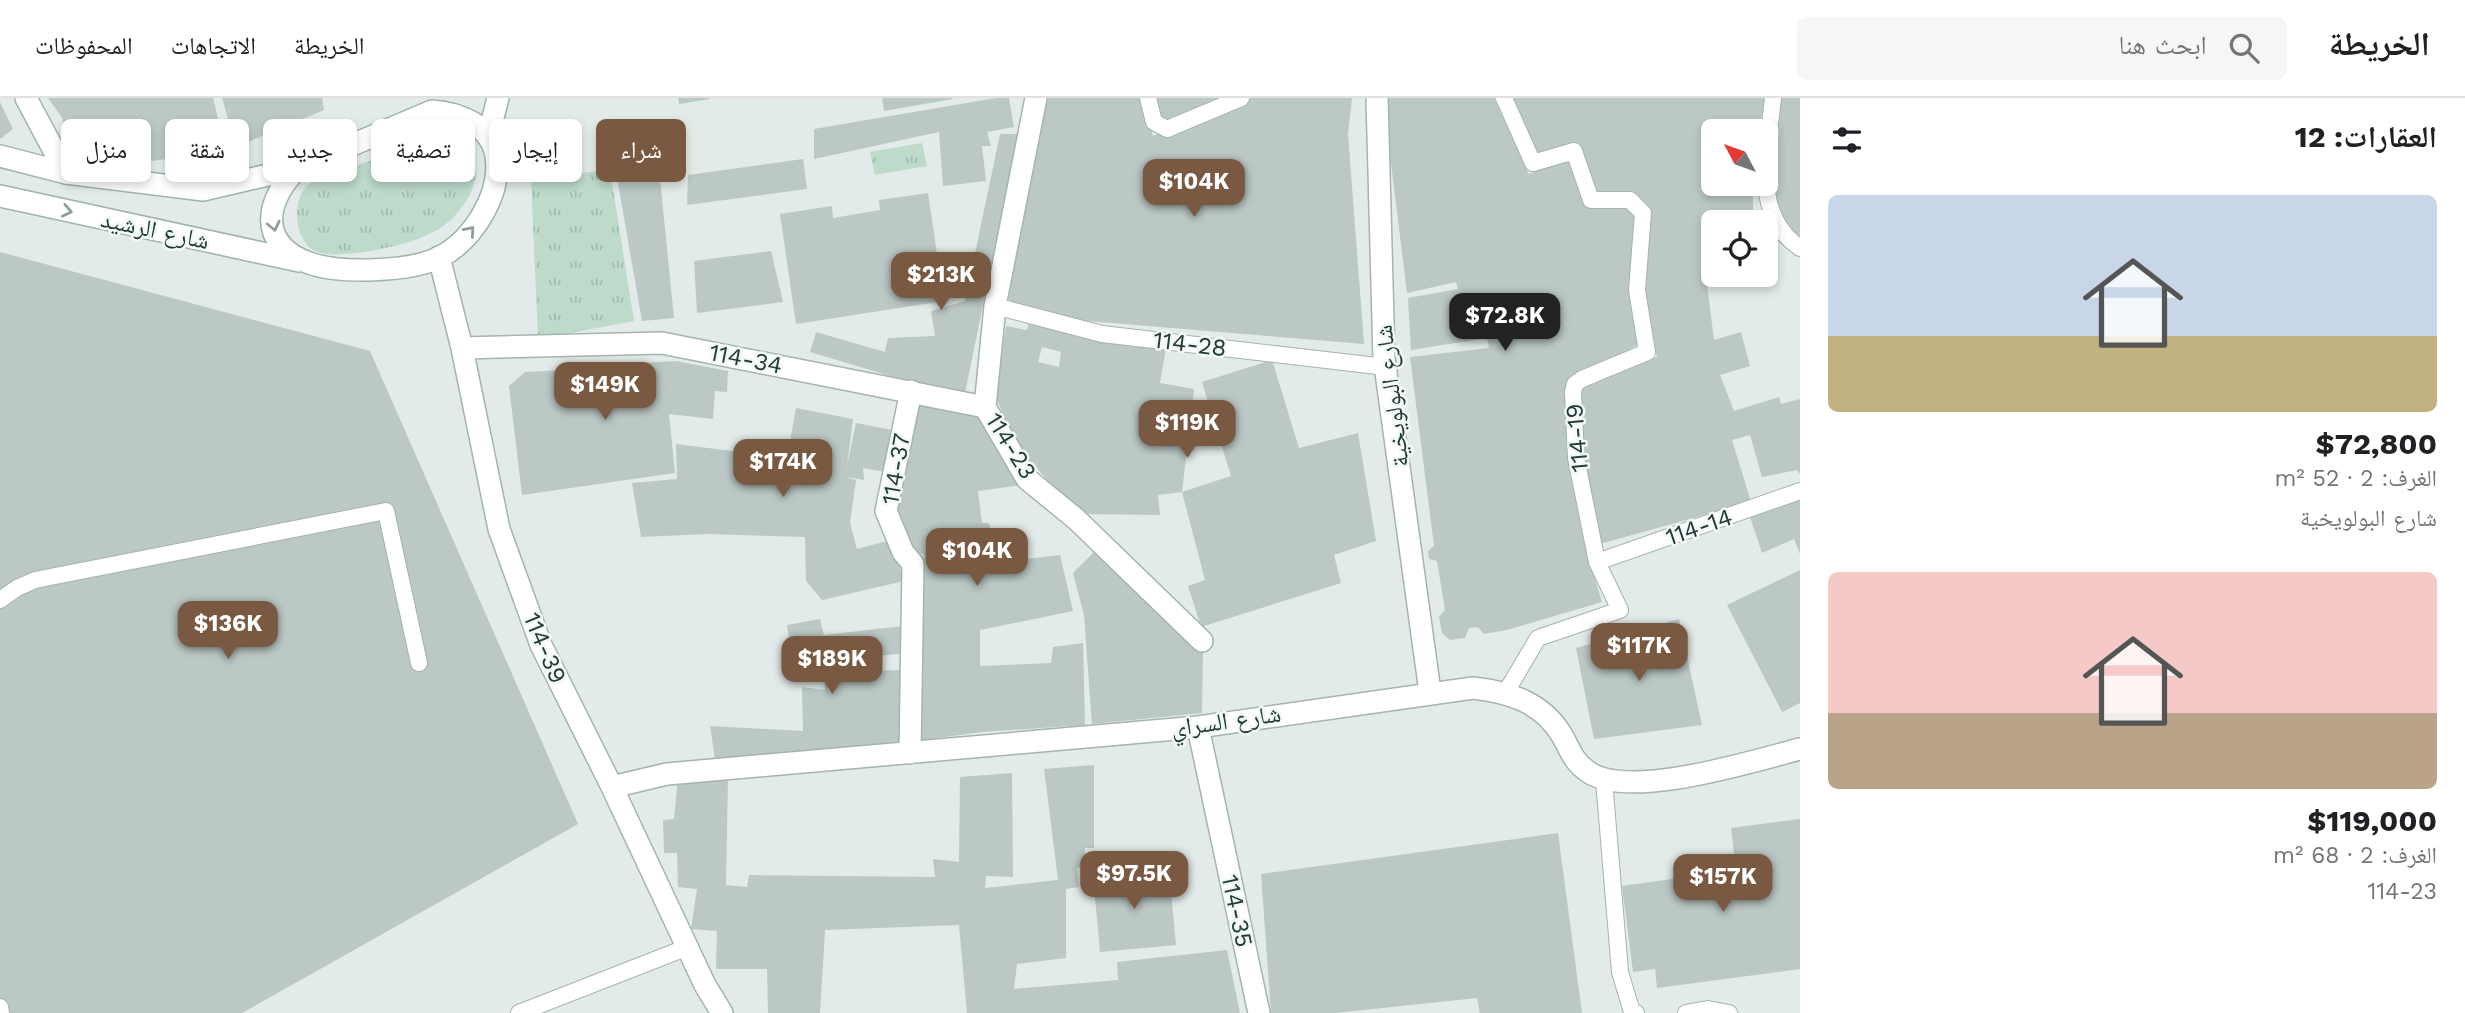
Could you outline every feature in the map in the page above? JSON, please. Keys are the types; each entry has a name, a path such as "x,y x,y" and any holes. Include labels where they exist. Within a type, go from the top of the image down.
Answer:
{"street":[{"path":"26,98 61,164"},
{"path":"410,119 438,98"},
{"path":"488,137 498,98"},
{"name":"114-23","path":"1036,98 995,306 985,407 1027,479 1076,519 1202,641"},
{"name":"شارع البولويخية","path":"1377,98 1383,340 1430,692"},
{"path":"412,119 432,111 453,112 467,119"},
{"path":"287,182 275,198 271,222 275,236 284,248 309,263 371,269 413,267 439,257 471,232 489,202 498,168 495,150 488,137 475,124"},
{"name":"شارع الرشيد","path":"0,156 61,172"},
{"name":"شارع الرشيد","path":"139,182 203,190 263,176"},
{"name":"شارع الرشيد","path":"0,196 309,263"},
{"name":"114-39","path":"439,257 462,348 499,529 541,645 722,1013"},
{"name":"114-34","path":"462,348 662,343 985,407"},
{"name":"114-37","path":"910,752 913,564 903,552 886,511 911,391"},
{"name":"شارع السراي","path":"612,787 667,774 1198,727 1473,688 1506,692 1531,703 1562,735 1572,757 1587,772 1604,780"},
{"name":"114-35","path":"1198,727 1259,1013"},
{"path":"1604,780 1623,783 1710,772 1800,749"}],"lane":[{"path":"1148,98 1154,122 1167,129 1241,98"},
{"name":"114-19","path":"1504,98 1533,163 1574,151 1591,200 1630,200 1643,213 1637,290 1647,352 1582,379 1575,384 1573,393 1576,458 1597,562 1620,610 1538,638 1506,692"},
{"path":"1773,98 1766,175 1768,208 1779,229 1800,248"},
{"name":"114-28","path":"995,306 1102,334 1386,367"},
{"name":"114-14","path":"1597,562 1800,491"},
{"path":"0,600 35,580 386,511 419,663"},
{"path":"1604,780 1620,972 1632,1012 1636,1013"},
{"path":"519,1013 688,947"},
{"path":"0,1007 1,1013"},
{"path":"1686,1013 1708,1009 1729,1013"}],"green space":[{"path":"922,143 927,166 875,175 870,152"},
{"path":"371,160 371,182 474,182 468,197 454,217 428,235 387,248 355,253 318,252 304,240 297,221 299,200 303,191 312,182 357,182 357,165"},
{"path":"596,171 596,182 612,182 634,321 538,339 531,182 582,182 582,173"}],"building":[{"path":"48,98 213,98 218,119 165,119 165,159 152,161 151,119 63,119"},
{"path":"222,98 322,98 324,110 303,119 263,119 263,136 249,142 249,119 228,119"},
{"path":"678,98 710,98 710,99 679,104"},
{"path":"882,98 952,98 953,99 884,111"},
{"path":"1009,98 1014,127 987,132 991,146 982,146 986,181 943,186 939,132 814,159 814,129"},
{"path":"1043,98 1144,98 1153,136 1252,98 1352,98 1348,134 1364,344 1087,321 1011,304 1009,298"},
{"path":"1151,98 1228,98 1162,124"},
{"path":"1383,98 1494,98 1529,174 1571,157 1586,203 1627,203 1640,214 1639,338 1636,346 1566,385 1588,556 1602,602 1507,630 1484,634 1478,627 1469,628 1465,638 1450,640 1442,633 1439,617 1445,610 1437,561 1429,559 1428,551 1434,546 1410,357 1489,348 1487,338 1411,350 1408,298 1458,289 1456,282 1407,293"},
{"path":"1513,98 1766,98 1762,119 1701,119 1701,196 1753,196 1753,210 1701,210 1701,287 1707,287 1714,340 1741,332 1750,366 1720,375 1734,411 1779,397 1781,404 1800,399 1800,474 1797,470 1762,477 1750,435 1732,440 1751,502 1596,545 1582,448 1580,386 1589,378 1657,357 1643,290 1647,259 1630,195 1593,194 1578,147 1535,156"},
{"path":"1781,98 1800,98 1800,240 1773,207 1774,196 1778,196"},
{"path":"0,102 13,129 0,139"},
{"path":"1000,134 1018,134 964,398 810,352 816,332 885,352 888,338 935,336 931,311 965,301"},
{"path":"803,159 807,189 687,205 688,175"},
{"path":"618,182 660,182 674,318 642,321"},
{"path":"928,193 944,301 796,324 780,214 832,206 833,218 880,210 879,200"},
{"path":"771,251 783,302 697,313 694,261"},
{"path":"0,252 370,351 578,824 242,1013 0,1013"},
{"path":"1030,317 1167,342 1160,383 1194,389 1182,492 1158,495 1160,515 1084,514 1047,480 1015,443 995,395 1006,326 1027,330","holes":["1042,347 1061,352 1059,367 1038,362"]},
{"path":"1272,360 1299,448 1358,433 1376,541 1334,555 1341,583 1201,627 1188,586 1205,580 1182,492 1231,476 1202,382"},
{"path":"676,361 728,371 727,392 715,391 713,419 669,414 675,473 522,495 509,386 525,372 602,368 603,374 622,374 620,364"},
{"path":"914,399 986,418 1010,470 1021,485 978,491 982,523 989,523 992,534 1006,531 1023,544 1026,559 1060,555 1073,611 980,630 980,666 1051,663 1053,647 1083,643 1085,725 982,732 916,741 918,636 924,554 911,553 895,512"},
{"path":"796,408 853,419 847,466 856,423 897,431 885,472 863,468 864,480 847,477 856,480 850,523 857,549 891,540 904,581 822,600 806,581 805,537 708,534 641,537 632,483 677,479 676,444 787,458"},
{"path":"1800,498 1800,554 1794,539 1762,553 1749,514"},
{"path":"1096,550 1203,647 1202,713 1092,724 1084,615 1073,573"},
{"path":"1800,570 1800,703 1782,712 1727,605"},
{"path":"820,619 824,635 903,626 902,654 868,656 872,671 901,670 903,742 715,759 710,726 803,731 802,687 825,690 825,669 794,676 787,625"},
{"path":"1679,619 1702,725 1594,739 1576,648"},
{"path":"1094,765 1094,848 1085,848 1085,866 1077,868 1079,887 1066,889 1066,958 1017,964 1014,989 1118,980 1117,962 1227,950 1240,1013 967,1013 959,925 825,930 820,1013 768,1013 767,969 716,969 717,931 691,929 697,889 678,887 677,853 664,853 663,820 674,819 678,778 728,779 726,885 747,887 749,875 935,877 933,859 959,862 960,777 1012,773 1013,877 986,876 985,888 1058,880 1044,769"},
{"path":"1800,819 1800,969 1657,988 1655,969 1633,972 1622,886 1736,870 1731,828"},
{"path":"1558,833 1582,1013 1480,1013 1477,998 1335,1013 1271,1013 1261,874"},
{"path":"1169,870 1176,945 1100,952 1093,876"}]}
